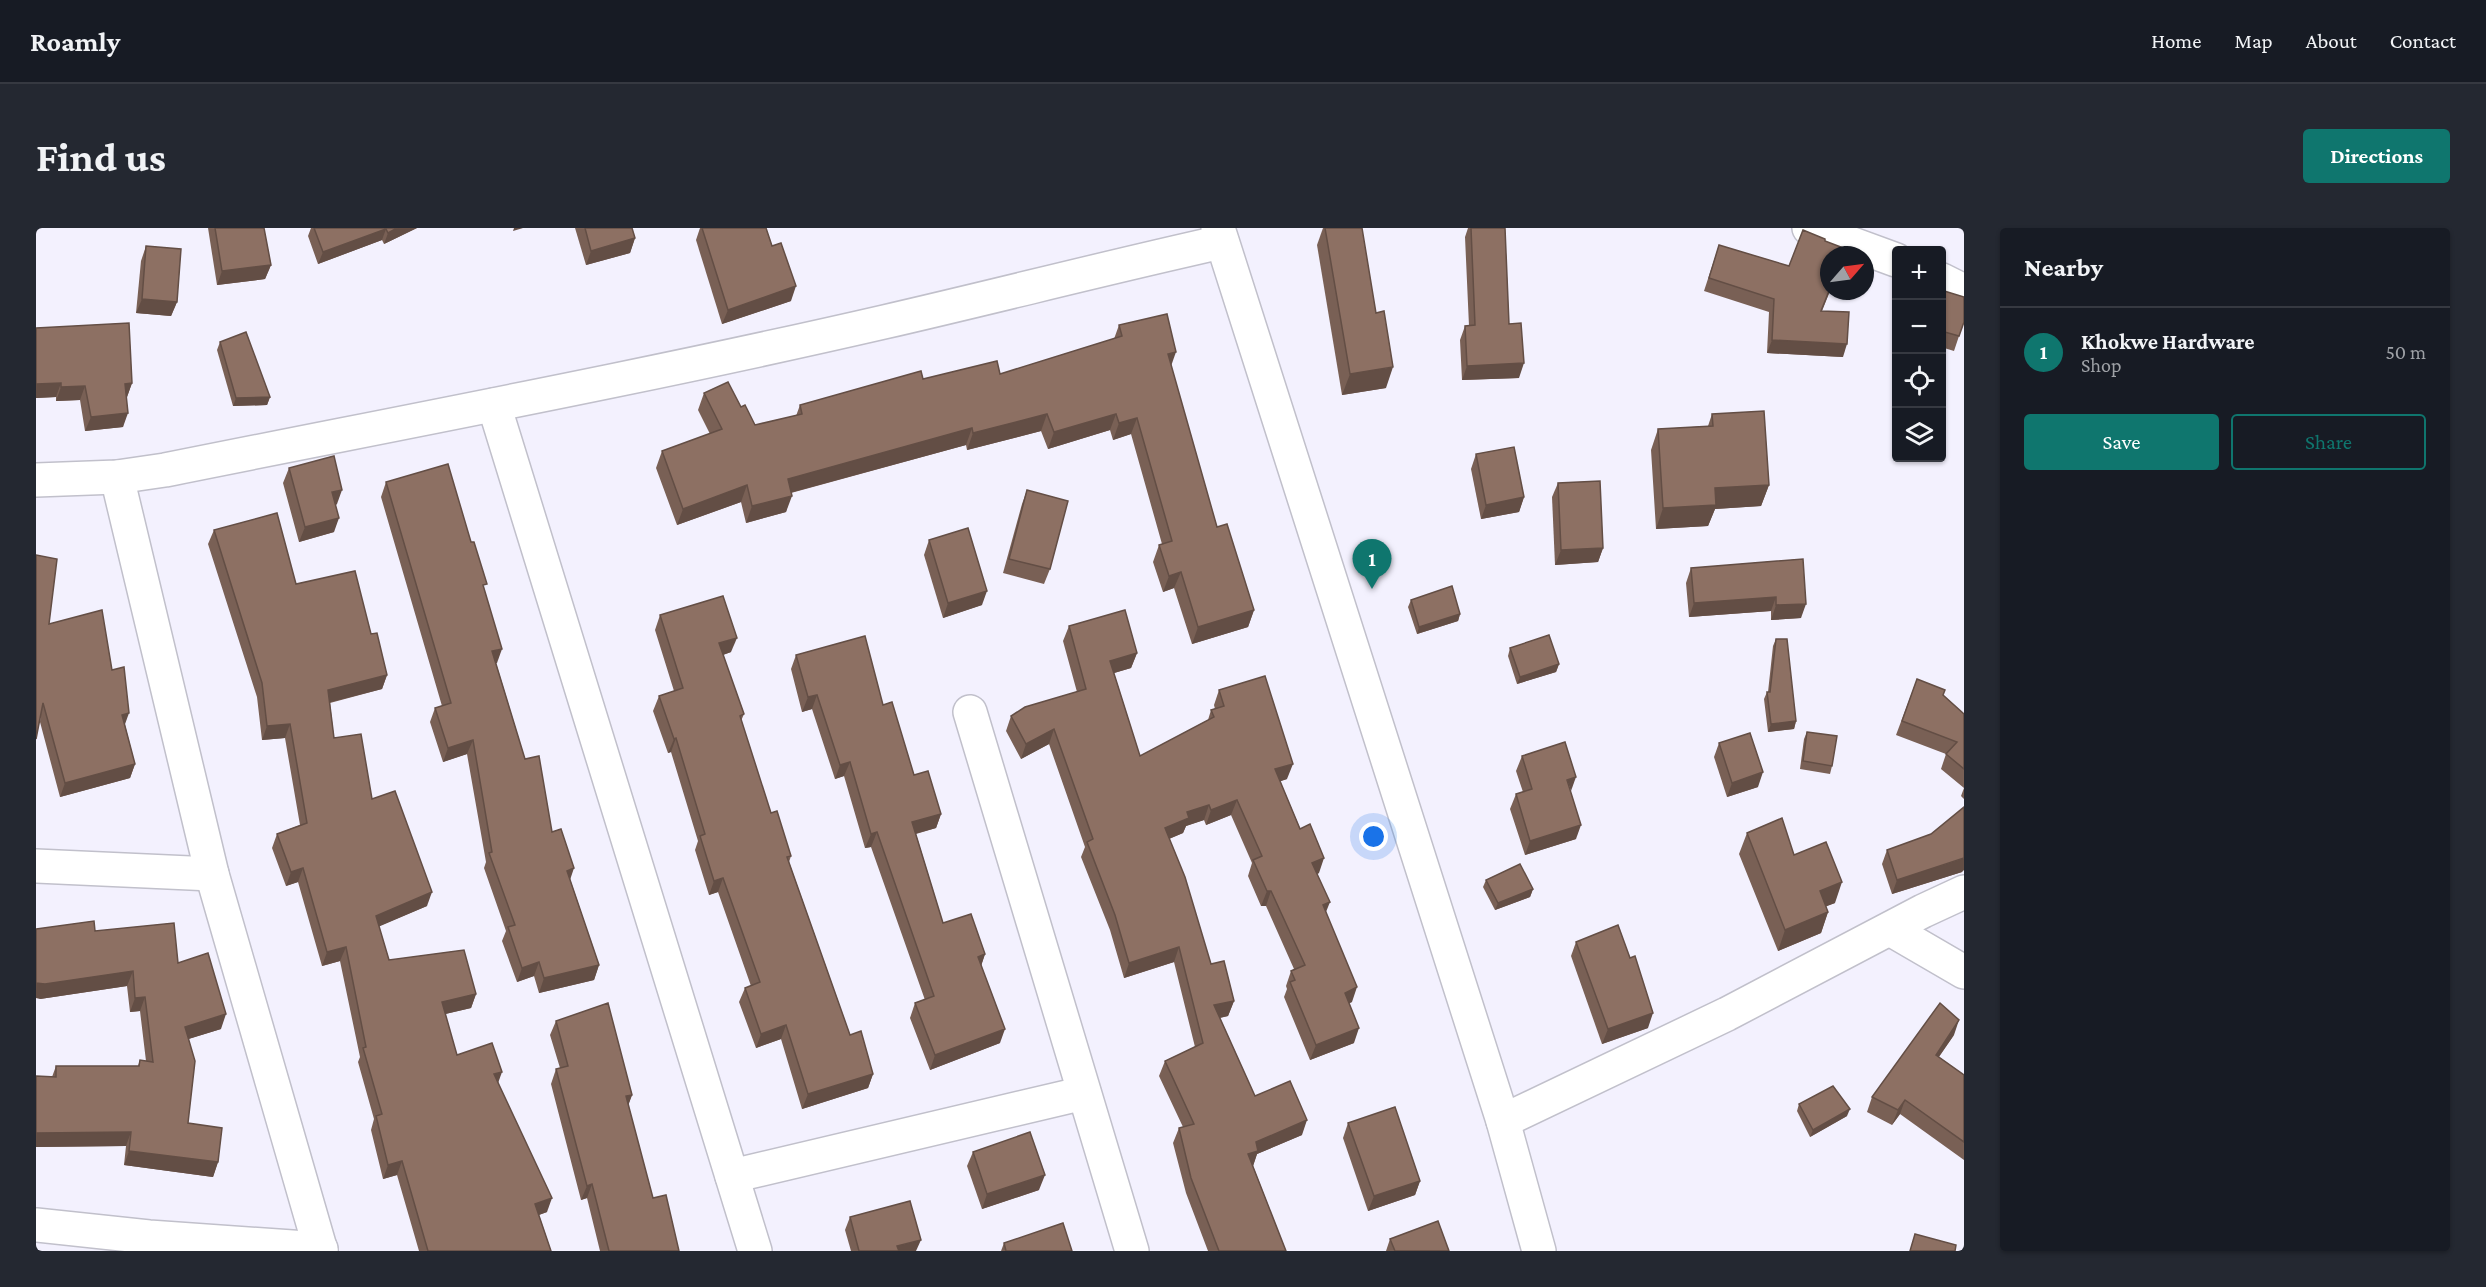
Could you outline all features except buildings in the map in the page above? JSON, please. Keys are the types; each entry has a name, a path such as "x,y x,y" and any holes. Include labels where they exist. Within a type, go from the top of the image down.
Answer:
{"street":[{"path":"1809,228 1892,259"},
{"path":"36,480 117,477 165,470 494,405 884,322 1220,235 1503,1121 1539,1251"},
{"path":"1946,282 1964,291"},
{"path":"494,405 755,1251"},
{"path":"36,1226 321,1250 212,874 117,477"},
{"path":"970,712 1132,1251"},
{"path":"36,866 212,874"},
{"path":"1503,1121 1727,1014 1923,911 1964,892"},
{"path":"1890,929 1964,972"},
{"path":"732,1176 1084,1093"}],"place":[{"name":"Khokwe Hardware","path":"1372,589"}]}
